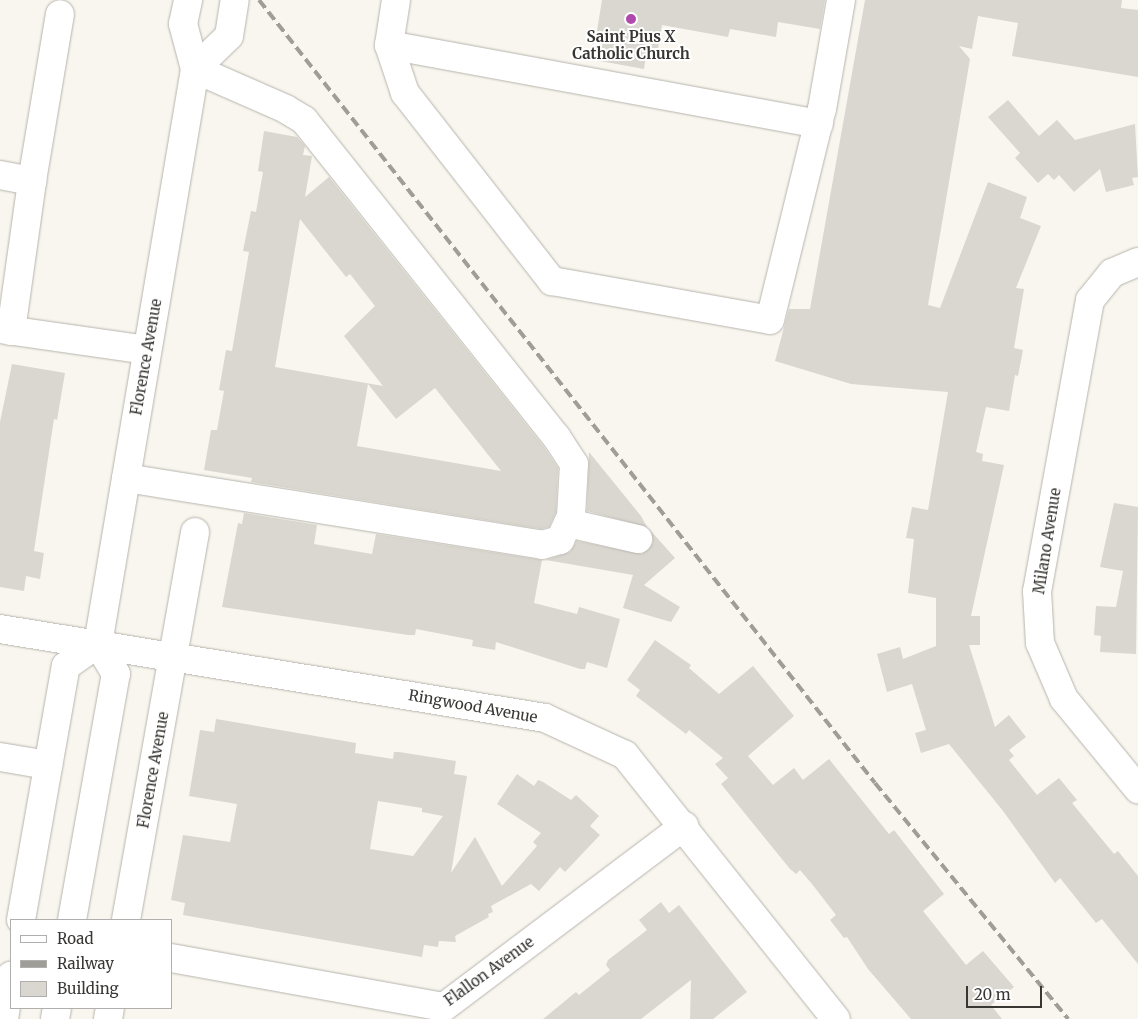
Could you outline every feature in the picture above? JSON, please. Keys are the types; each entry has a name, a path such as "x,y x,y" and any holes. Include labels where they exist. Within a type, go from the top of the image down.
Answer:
{"street":[{"name":"Florence Avenue","path":"98,644 196,70 183,24 188,0"},
{"path":"126,478 542,545 560,540 571,516 574,464 557,438 304,120 286,109 196,70 229,36 235,0"},
{"path":"396,0 389,45 405,92 552,281 770,320 819,124 841,0"},
{"path":"60,14 6,330 147,350"},
{"path":"389,45 819,124"},
{"path":"0,175 32,181"},
{"name":"Milano Avenue","path":"1138,262 1112,273 1090,300 1038,600 1040,644 1064,699 1138,789"},
{"path":"568,524 638,539"},
{"name":"Florence Avenue","path":"126,919 195,532"},
{"name":"Ringwood Avenue","path":"0,629 173,655 545,718 625,755 684,826 836,1019"},
{"path":"21,919 66,666 98,644 116,674 72,919"},
{"path":"0,757 48,765"},
{"name":"Flallon Avenue","path":"172,958 444,1007 684,826"},
{"path":"4,1019 10,982"}],"building":[{"path":"602,0 825,0 820,29 778,22 776,37 730,29 728,37 662,25 658,49 647,47 644,69 600,61 603,39 596,37"},
{"path":"865,0 1122,0 1121,8 1138,10 1138,77 1012,56 1018,23 978,16 972,49 959,46 970,59 928,305 940,308 988,182 1027,197 1020,218 1041,226 1016,288 1024,289 1014,348 1023,350 1018,376 1015,375 1009,411 986,407 976,452 983,454 982,461 1004,465 971,616 980,616 980,645 969,645 995,727 1009,715 1026,737 1009,750 1014,756 1009,760 1037,795 1059,778 1077,800 1072,803 1114,854 1118,851 1138,876 1138,964 1102,919 1096,923 1060,878 1055,883 1003,811 949,744 921,753 915,733 926,730 912,684 887,692 877,654 900,647 903,659 936,646 936,598 908,593 914,539 906,538 912,507 928,510 948,392 851,384 775,361 789,309 810,309"},
{"path":"1008,100 1039,136 1057,120 1075,140 1135,124 1138,177 1132,178 1134,185 1106,192 1100,169 1074,192 1059,175 1054,180 1048,174 1038,183 1015,158 1020,153 988,117"},
{"path":"264,131 297,137 305,146 303,155 312,156 305,197 329,177 544,447 558,468 556,512 549,527 541,529 251,482 252,478 204,470 211,430 217,430 224,391 219,390 226,350 232,351 249,252 243,251 251,211 256,212 263,172 258,171","holes":["300,219 346,277 350,274 375,306 344,336 383,386 275,367","368,384 396,419 435,388 501,471 357,446"]},
{"path":"12,364 65,373 57,420 54,419 34,551 44,553 40,579 26,576 24,591 0,587 0,422"},
{"path":"589,452 641,516 647,527 587,511"},
{"path":"1114,503 1138,507 1136,654 1100,652 1101,636 1094,635 1096,606 1116,607 1123,571 1100,567"},
{"path":"244,513 317,525 314,544 372,554 376,534 542,560 534,603 577,614 579,607 620,619 607,668 587,662 585,669 580,669 496,642 495,650 472,646 473,640 416,629 415,635 408,635 222,607 238,523 242,524"},
{"path":"651,531 675,558 644,585 680,607 671,622 623,608 633,575 546,560 570,552 577,541 642,554 653,543"},
{"path":"655,640 691,665 689,668 719,694 753,666 794,716 748,756 773,785 794,768 803,780 829,759 889,834 894,830 944,894 923,911 966,965 983,951 1014,987 991,1005 1002,1019 911,1019 868,969 847,937 844,938 830,920 836,915 812,884 800,870 796,874 790,869 721,784 728,778 715,764 723,758 689,730 686,734 636,696 640,690 627,680"},
{"path":"216,719 356,743 355,753 393,759 394,752 399,752 456,761 454,774 467,776 451,873 475,837 502,886 537,846 533,842 541,833 497,804 517,774 534,786 538,780 543,782 571,800 576,795 599,816 590,826 600,835 565,872 560,867 539,891 531,884 491,906 493,912 488,914 489,917 455,936 456,942 439,941 438,947 424,945 422,957 183,915 185,903 171,900 183,835 230,842 237,804 189,796 200,730 214,732","holes":["378,801 422,808 422,812 443,816 413,856 370,849"]},
{"path":"661,902 669,913 679,905 747,992 713,1019 690,1019 691,980 641,1019 543,1019 576,992 579,995 610,970 606,965 608,960 647,930 639,920"}],"railway":[{"path":"259,0 875,783 1068,1019"}],"place":[{"name":"Saint Pius X Catholic Church","path":"631,19"}]}
